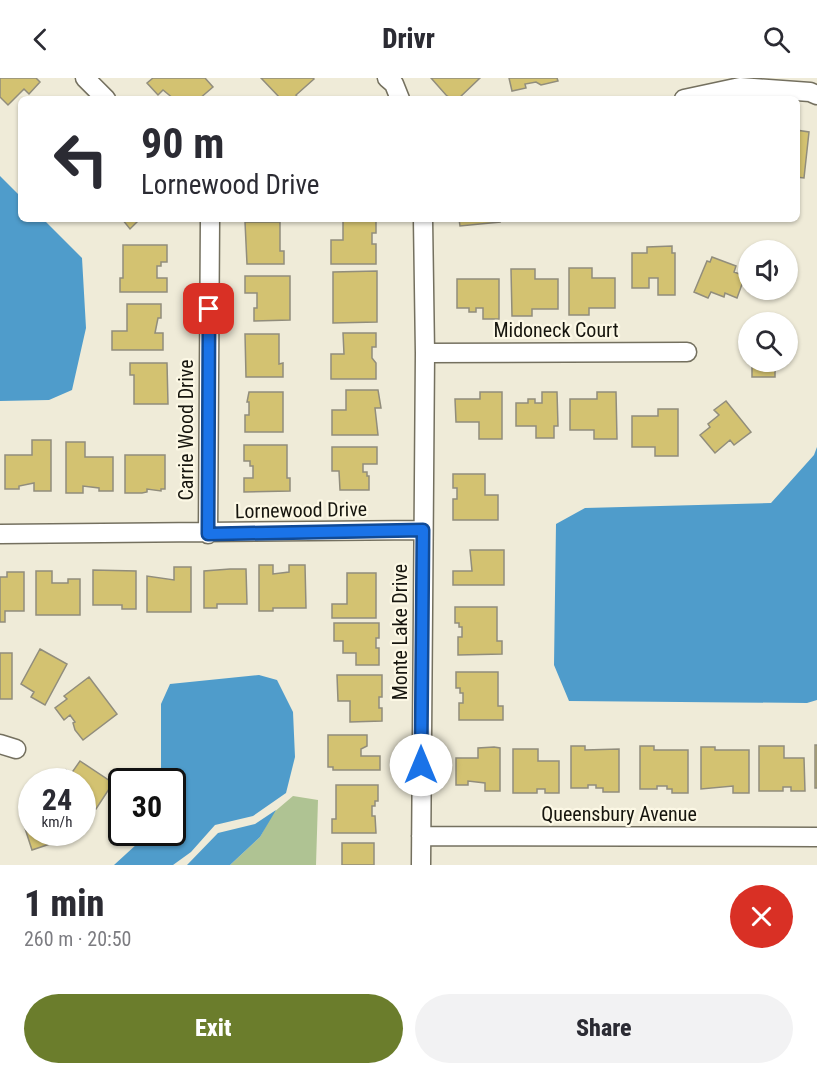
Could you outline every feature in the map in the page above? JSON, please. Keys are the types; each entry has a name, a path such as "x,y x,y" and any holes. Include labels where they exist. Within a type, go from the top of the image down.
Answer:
{"street":[{"path":"85,78 102,96"},
{"path":"387,78 394,84 399,96"},
{"path":"694,96 740,83 810,92 817,95"},
{"name":"Carrie Wood Drive","path":"208,534 210,222"},
{"name":"Monte Lake Drive","path":"421,865 425,352 423,222"},
{"name":"Midoneck Court","path":"425,352 687,352"},
{"name":"Lornewood Drive","path":"0,534 208,534 423,530"},
{"name":"Queensbury Avenue","path":"421,836 817,837"}],"green space":[{"path":"293,796 318,800 316,865 230,865 260,837 273,813"}],"water":[{"path":"0,176 18,194 18,222 46,222 82,258 86,328 72,390 49,400 0,401"},
{"path":"817,447 817,700 807,703 569,701 554,665 556,524 585,508 771,503 814,455"},
{"path":"259,675 277,680 293,712 295,757 286,793 253,816 215,825 191,852 173,865 114,865 135,846 186,846 186,768 161,768 161,704 170,684"},
{"path":"276,810 260,837 230,865 187,865 218,833 255,824"}],"building":[{"path":"0,78 36,78 40,82 29,94 24,89 8,105 0,97"},
{"path":"153,78 205,78 213,87 202,96 170,96 163,90 158,95 147,83"},
{"path":"261,78 314,79 297,96 278,96"},
{"path":"431,78 480,78 461,96 446,95"},
{"path":"509,78 557,78 558,81 541,85 536,82 525,84 526,88 512,91"},
{"path":"800,131 809,132 804,178 800,178"},
{"path":"124,222 137,222 130,229"},
{"path":"245,222 280,222 280,251 284,251 284,264 247,264"},
{"path":"343,222 376,222 376,233 372,233 372,244 376,244 376,264 331,264 331,240 343,240"},
{"path":"459,222 500,222 460,226"},
{"path":"123,245 167,245 167,262 161,262 161,266 157,266 157,278 167,278 167,292 120,292 120,278 123,278"},
{"path":"672,246 672,253 675,253 675,295 658,295 658,278 649,278 649,288 632,288 632,253 647,253 647,247"},
{"path":"712,257 736,266 734,272 738,273 737,298 725,293 724,297 711,292 708,298 694,292 707,261 710,262"},
{"path":"569,268 592,268 592,278 615,278 615,308 589,308 589,315 569,315"},
{"path":"511,269 535,269 535,279 558,279 558,309 532,309 532,316 512,316"},
{"path":"377,271 377,322 333,323 333,272"},
{"path":"245,276 290,276 290,320 254,321 257,293 245,293"},
{"path":"457,279 499,279 499,319 483,319 483,308 476,308 476,312 469,312 469,308 457,308"},
{"path":"127,304 161,304 161,318 158,318 155,333 163,333 163,350 112,350 112,331 127,331"},
{"path":"343,333 376,333 376,347 372,347 372,358 376,363 376,379 331,379 331,354 344,354"},
{"path":"245,334 279,334 279,364 283,363 283,377 246,377"},
{"path":"130,363 167,363 168,404 134,404 134,375 130,375"},
{"path":"752,372 775,372 775,377 752,377"},
{"path":"346,390 378,390 381,408 375,408 378,435 332,435 332,410 346,410"},
{"path":"249,392 283,392 283,432 245,432 245,415 249,415 249,402 247,402"},
{"path":"480,392 502,392 502,439 479,439 479,422 456,422 455,399 480,399"},
{"path":"542,392 557,392 558,426 554,426 554,438 536,438 536,426 516,426 516,403 528,403 528,399 535,399 535,403 542,403"},
{"path":"597,392 616,392 617,439 594,439 594,430 570,430 570,399 597,399"},
{"path":"726,401 751,432 734,445 730,440 715,453 700,435 719,415 714,410"},
{"path":"658,409 678,409 678,456 655,456 655,447 632,447 632,416 658,416"},
{"path":"32,440 51,440 51,491 34,491 34,483 19,486 19,489 5,489 5,455 32,455"},
{"path":"66,442 85,442 85,457 113,457 113,491 99,491 99,488 83,486 83,493 66,493"},
{"path":"244,445 287,445 287,478 290,478 290,491 244,492 244,478 253,478 253,466 250,466 250,461 244,461"},
{"path":"332,447 377,447 377,464 363,464 363,472 367,472 369,476 369,490 340,490 339,471 332,471"},
{"path":"125,455 165,455 165,489 125,493"},
{"path":"453,474 485,474 485,495 498,495 498,520 453,520 453,499 457,499 457,488 453,488"},
{"path":"470,550 504,550 504,585 453,585 453,571 472,571"},
{"path":"259,565 273,565 273,574 289,572 289,565 305,565 306,608 273,608 273,611 259,611"},
{"path":"174,567 191,567 191,612 147,612 147,576 174,580"},
{"path":"246,569 247,604 217,604 217,608 204,608 204,571"},
{"path":"93,570 136,571 136,609 122,609 122,605 93,605"},
{"path":"36,571 52,571 52,583 68,583 68,579 80,579 80,615 36,615"},
{"path":"7,572 24,572 24,611 5,611 5,622 0,622 0,577 7,577"},
{"path":"347,573 376,573 376,618 332,618 332,604 347,604"},
{"path":"455,607 497,607 497,641 502,641 502,654 458,655 458,637 462,637 462,627 459,627 459,623 455,623"},
{"path":"334,623 379,623 376,648 379,648 379,665 356,665 356,653 343,653 343,641 334,641"},
{"path":"40,649 67,664 45,705 31,697 34,692 21,684"},
{"path":"0,653 12,653 12,699 0,699"},
{"path":"456,672 498,672 498,706 503,706 503,720 459,720 459,703 463,703 463,693 460,693 460,688 456,688"},
{"path":"337,675 382,675 382,697 379,697 379,708 382,708 382,721 350,722 350,701 338,701"},
{"path":"89,677 117,714 83,740 75,730 73,723 75,722 70,715 64,720 55,708 67,699 64,696"},
{"path":"328,735 367,735 367,746 361,749 361,756 380,756 380,770 333,770 333,767 328,767"},
{"path":"815,745 817,745 817,788 815,788"},
{"path":"571,746 585,746 585,750 619,749 619,792 603,792 603,788 596,788 596,785 588,785 588,788 571,788"},
{"path":"640,746 654,746 654,750 688,750 688,793 672,793 672,789 667,789 667,786 657,786 657,789 640,789"},
{"path":"759,746 784,746 784,758 804,758 805,791 791,791 791,787 783,787 783,791 759,791"},
{"path":"701,747 715,747 715,750 749,750 749,793 733,793 733,786 701,789"},
{"path":"478,748 500,748 500,791 485,791 485,783 468,781 468,785 456,785 456,758 478,758"},
{"path":"513,749 538,749 538,761 559,761 559,793 545,793 545,789 537,789 537,793 513,793"},
{"path":"80,761 90,768 75,768"},
{"path":"96,772 108,780 108,791 96,809"},
{"path":"336,785 378,785 378,801 375,801 375,806 372,806 376,833 332,833 332,819 336,819"},
{"path":"342,843 374,843 374,865 342,865"},
{"path":"31,846 44,846 32,850"}],"route":[{"path":"209,309 208,534 423,530 421,765"}]}
